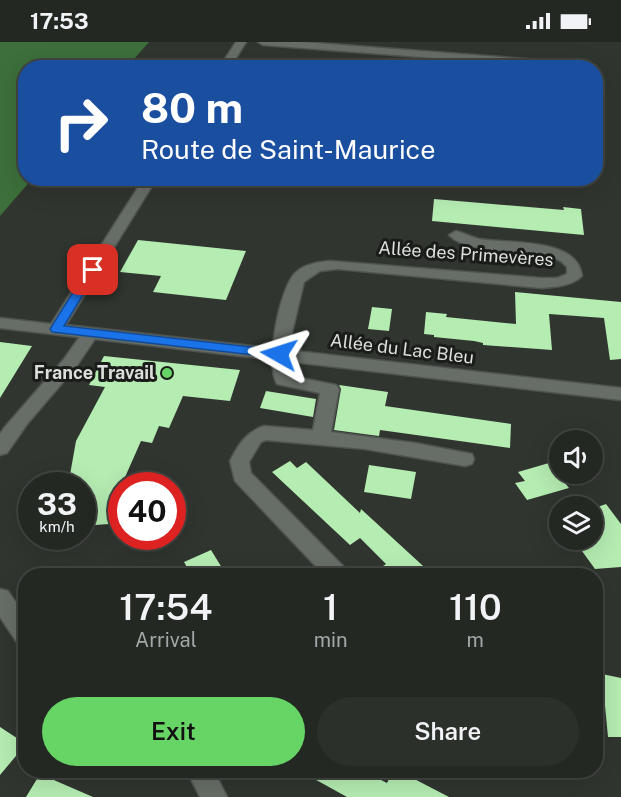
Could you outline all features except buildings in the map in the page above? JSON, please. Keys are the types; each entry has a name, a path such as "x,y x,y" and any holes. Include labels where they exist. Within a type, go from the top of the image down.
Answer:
{"street":[{"path":"229,60 241,42"},
{"path":"263,42 499,60"},
{"path":"56,329 146,186"},
{"name":"Allée des Primevères","path":"279,354 297,280 308,270 317,267 346,265 541,283 559,282 575,276 574,264 560,254 478,243 456,235"},
{"name":"Allée du Lac Bleu","path":"0,323 621,394"},
{"path":"0,448 29,409 74,362 91,333"},
{"path":"279,354 283,380 330,389 321,437"},
{"path":"331,568 242,476 239,461 255,437 264,433 321,437 422,450 465,459"},
{"path":"0,598 18,626"},
{"path":"204,778 214,797"}],"green space":[{"path":"0,42 149,42 133,60 18,60 18,186 26,186 0,216"}],"place":[{"name":"France Travail","path":"167,373"}],"route":[{"path":"93,270 56,329 279,354"}]}
